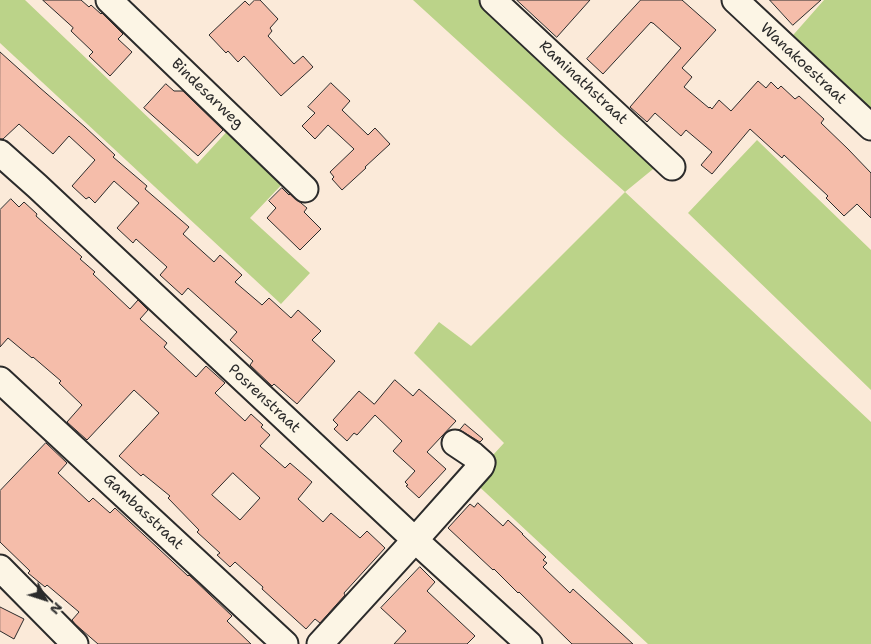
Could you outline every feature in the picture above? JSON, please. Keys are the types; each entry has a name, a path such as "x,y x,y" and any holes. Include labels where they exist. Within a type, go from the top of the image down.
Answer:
{"street":[{"name":"Bindesarweg","path":"109,0 305,189"},
{"name":"Raminathstraat","path":"494,0 672,167"},
{"name":"Wanakoestraat","path":"735,0 871,127"},
{"name":"Posrenstraat","path":"0,153 415,540 530,644"},
{"name":"Gambasstraat","path":"0,380 285,644"},
{"path":"320,644 482,466 482,463 473,455 455,443"},
{"path":"0,568 75,644"}],"green space":[{"path":"0,0 25,0 197,164 233,125 288,178 250,218 310,273 281,304 0,43"},
{"path":"413,0 480,0 658,165 625,192"},
{"path":"824,0 871,0 871,120 787,42"},
{"path":"757,140 871,250 871,390 688,213"},
{"path":"625,192 871,422 871,644 648,644 471,479 504,443 414,353 439,322 471,346"}],"building":[{"path":"43,0 81,0 89,7 91,5 123,34 118,39 132,52 110,76 89,56 93,52 71,31 73,28"},
{"path":"255,0 260,0 278,19 270,28 272,31 268,36 294,64 303,56 313,67 281,96 244,56 238,62 228,51 226,53 209,35 245,1 249,5"},
{"path":"517,0 590,0 557,37"},
{"path":"641,0 682,0 716,30 682,68 692,77 684,87 709,108 712,109 719,100 731,111 758,81 766,88 771,82 778,89 781,86 795,99 799,96 824,119 821,123 871,173 871,218 857,204 844,216 826,198 828,196 784,155 782,158 750,129 712,174 701,165 712,152 686,130 681,136 655,113 647,122 630,107 681,48 651,22 603,74 587,59"},
{"path":"770,0 821,0 793,25"},
{"path":"0,52 85,127 115,155 113,157 147,186 145,189 189,227 183,234 214,262 220,255 242,275 235,282 262,305 269,298 291,318 298,310 321,331 312,340 335,361 297,404 274,384 272,386 250,365 253,361 230,340 237,332 188,288 182,295 160,275 167,267 136,239 133,243 117,228 139,203 114,181 95,203 89,197 86,199 72,186 95,160 69,136 53,154 19,124 3,139 0,139"},
{"path":"331,83 350,101 342,110 368,135 375,128 390,144 342,190 332,179 334,177 330,172 354,149 328,125 315,139 302,126 315,113 308,107"},
{"path":"166,84 174,91 183,91 223,130 198,156 144,108"},
{"path":"282,188 307,208 304,212 321,229 300,250 267,218 276,208 269,201"},
{"path":"11,199 19,207 24,202 37,214 36,216 82,257 80,259 95,272 93,274 130,309 138,300 148,310 140,319 167,343 164,347 196,377 206,366 225,383 215,393 245,421 251,414 263,425 261,427 270,435 260,446 285,468 290,463 312,482 298,499 323,522 331,513 360,538 367,531 385,548 344,593 345,595 320,623 315,619 306,629 235,562 230,567 217,555 220,553 197,532 199,530 168,498 170,496 143,474 141,476 119,456 159,413 134,390 87,440 67,422 82,405 59,383 61,381 8,338 0,347 0,210","holes":["233,473 260,498 240,520 212,495"]},
{"path":"395,380 413,396 419,389 456,421 427,452 446,469 419,498 406,486 408,485 405,482 415,471 393,451 402,441 375,415 357,435 354,433 347,441 334,429 338,425 333,420 359,391 374,404"},
{"path":"465,424 483,439 480,442 460,430"},
{"path":"46,443 67,463 58,473 89,502 93,498 110,513 115,508 232,616 227,621 251,644 98,644 75,624 72,620 79,612 47,585 45,587 28,573 30,571 0,542 0,491"},
{"path":"478,503 503,526 508,520 546,557 543,560 547,563 543,567 570,593 573,589 633,644 572,644 519,592 448,528 470,504 474,507"},
{"path":"420,567 435,582 427,591 475,636 467,644 394,644 406,631 381,608"},
{"path":"0,607 24,619 14,639 0,631"}]}
